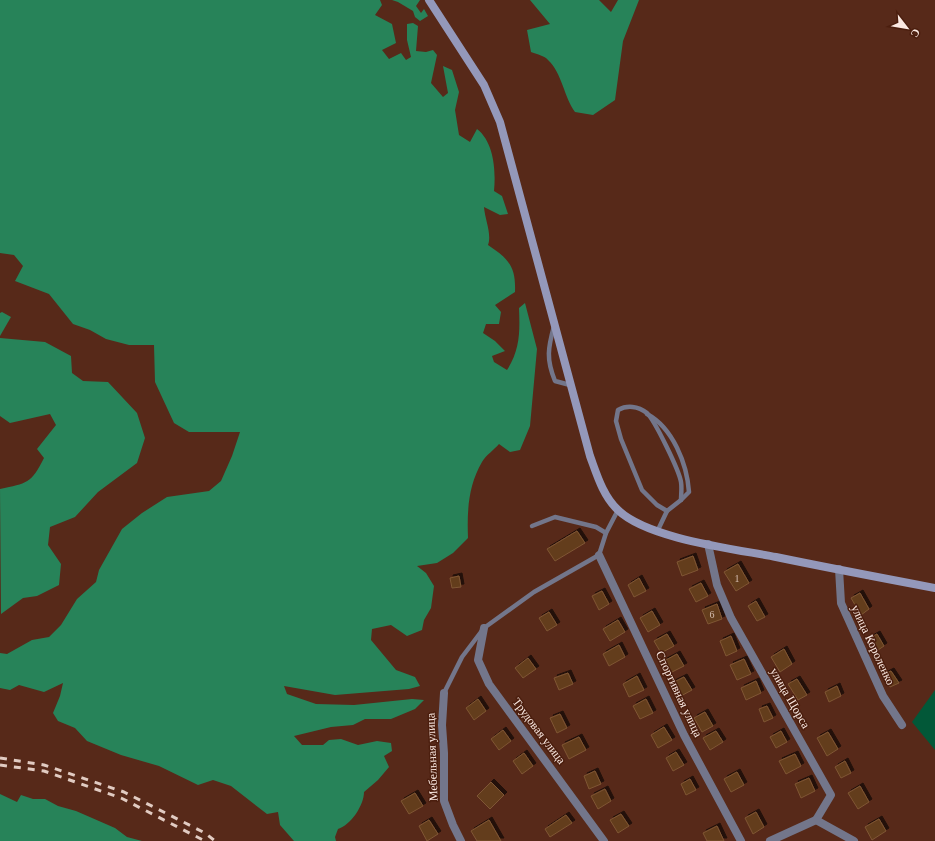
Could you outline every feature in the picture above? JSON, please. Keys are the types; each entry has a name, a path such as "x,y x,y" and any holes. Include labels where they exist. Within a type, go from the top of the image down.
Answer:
{"main road":[{"path":"429,0 484,85 500,122 590,456 603,490 618,510 638,525 657,532 708,544 935,588"}],"street":[{"name":"улица Щорса","path":"708,544 717,585 731,618 832,795 816,820"},
{"name":"Спортивная улица","path":"599,555 684,735 741,841"},
{"name":"улица Короленко","path":"839,570 841,604 883,696 902,725"},
{"name":"Трудовая улица","path":"484,628 478,660 489,684 604,841"},
{"name":"Мебельная улица","path":"444,693 442,726 444,753 444,801 461,841"},
{"path":"770,841 816,820 854,841"}],"lane":[{"path":"554,326 547,350 550,369 555,381 570,385"},
{"path":"657,532 666,511 689,492 688,480 669,433 657,420 647,414 635,407 624,406 618,410 616,421 621,439 642,490 657,505 666,511"},
{"path":"647,414 675,463 682,482 681,500"},
{"path":"444,693 462,657 484,628 534,592 599,555 606,533 618,510"},
{"path":"532,526 555,517 596,527 606,533"}],"green space":[{"path":"0,0 380,0 382,5 375,15 392,24 396,43 382,50 389,59 401,53 406,60 411,57 407,40 407,24 413,23 418,26 416,51 426,52 433,50 437,55 431,83 443,97 448,93 443,66 452,70 459,92 455,110 459,135 470,142 477,129 487,141 493,157 495,175 494,191 502,196 508,214 500,215 484,207 489,232 488,245 510,264 514,276 515,292 495,305 501,312 499,324 486,324 483,333 495,341 505,351 492,356 494,362 507,370 517,348 519,308 525,303 537,349 530,426 520,450 510,452 499,444 486,457 477,471 469,499 468,538 453,553 437,563 417,566 426,573 434,586 431,608 424,620 422,630 407,636 391,625 372,629 371,640 396,670 415,677 420,686 409,689 335,695 284,686 287,694 316,704 354,705 412,699 424,700 415,709 391,719 365,719 353,725 331,727 294,736 302,745 323,745 329,740 341,739 358,745 377,741 391,743 392,751 384,756 389,767 378,780 364,792 362,803 356,814 348,823 338,829 335,837 336,841 294,841 280,825 278,812 267,814 231,786 213,780 198,785 159,766 121,755 87,741 75,728 58,721 53,713 60,696 63,683 44,692 19,685 10,690 0,688 0,653 7,654 32,640 49,637 61,625 77,599 96,582 99,570 122,529 142,513 167,497 209,491 221,481 232,456 240,432 189,432 174,423 155,382 154,345 129,345 106,339 90,330 73,324 49,294 15,281 23,266 14,255 0,253"},
{"path":"392,0 420,0 416,6 421,13 424,9 428,16 420,21 415,17 413,11"},
{"path":"530,0 599,0 611,12 618,0 639,0 623,41 615,100 593,115 575,112 553,65 545,57 531,52 527,30 550,24"},
{"path":"2,312 11,317 0,336 0,313"},
{"path":"0,338 45,342 71,356 72,373 83,381 108,382 137,413 145,438 137,463 98,492 75,517 50,527 48,545 61,564 59,585 37,596 23,598 1,614 0,489 22,483 31,478 44,458 37,449 56,425 50,414 10,423 0,416"},
{"path":"935,690 935,750 912,722"},
{"path":"0,794 17,802 21,795 33,799 45,799 58,806 76,811 115,828 127,837 142,841 0,841"}],"building":[{"path":"577,531 585,543 555,561 547,549"},
{"path":"693,556 698,570 682,576 677,562"},
{"path":"738,564 749,583 736,591 724,572"},
{"path":"459,576 461,587 452,588 450,578"},
{"path":"639,578 646,591 634,597 628,585"},
{"path":"701,583 708,596 696,602 689,589"},
{"path":"602,591 609,604 599,610 592,596"},
{"path":"860,593 869,609 861,615 851,598"},
{"path":"756,601 765,617 757,621 748,606"},
{"path":"717,604 722,619 708,624 702,610"},
{"path":"652,611 660,625 648,632 640,618"},
{"path":"549,612 557,625 547,631 539,618"},
{"path":"618,620 625,632 610,641 603,629"},
{"path":"667,634 674,646 661,653 654,641"},
{"path":"877,634 884,646 875,652 868,639"},
{"path":"731,636 737,651 726,656 720,641"},
{"path":"619,645 625,657 609,666 603,654"},
{"path":"784,649 792,664 780,672 771,657"},
{"path":"677,654 684,666 670,673 664,661"},
{"path":"528,658 536,669 523,678 515,668"},
{"path":"744,659 751,674 737,680 730,665"},
{"path":"891,671 899,683 890,687 883,675"},
{"path":"568,673 573,684 559,690 554,678"},
{"path":"637,676 644,690 629,697 623,684"},
{"path":"684,677 692,690 679,697 672,683"},
{"path":"797,679 807,695 798,700 788,684"},
{"path":"756,681 761,693 746,700 741,688"},
{"path":"837,686 841,696 829,702 825,692"},
{"path":"478,699 486,711 474,720 466,708"},
{"path":"646,699 653,713 640,719 633,706"},
{"path":"767,706 773,718 764,722 759,709"},
{"path":"705,712 713,726 702,732 694,718"},
{"path":"560,714 567,728 557,733 550,718"},
{"path":"664,727 672,740 658,748 651,735"},
{"path":"503,730 511,741 499,750 491,739"},
{"path":"716,731 723,742 710,750 703,738"},
{"path":"781,731 787,742 776,748 770,737"},
{"path":"828,732 838,749 827,756 817,738"},
{"path":"579,737 586,750 569,759 562,745"},
{"path":"676,752 684,765 673,771 666,758"},
{"path":"524,753 533,766 522,774 513,761"},
{"path":"795,754 801,766 786,774 779,761"},
{"path":"845,761 851,773 841,778 835,767"},
{"path":"595,771 601,784 589,789 584,776"},
{"path":"737,772 744,785 731,792 724,779"},
{"path":"809,778 815,791 801,798 795,784"},
{"path":"690,779 696,790 686,795 681,784"},
{"path":"491,782 504,795 490,809 477,796"},
{"path":"860,786 869,802 858,809 848,793"},
{"path":"605,789 611,801 598,809 591,796"},
{"path":"415,793 423,806 409,814 401,801"},
{"path":"756,812 764,827 753,834 745,818"},
{"path":"621,814 629,826 618,833 610,820"},
{"path":"566,815 572,823 550,837 545,829"},
{"path":"879,819 886,831 872,840 865,827"},
{"path":"429,820 438,834 427,841 419,826"},
{"path":"489,820 501,841 477,841 471,831"},
{"path":"717,826 724,841 707,841 703,833"}],"railway":[{"path":"0,758 44,765 124,792 205,833 215,841"},
{"path":"0,765 44,771 121,798 205,841"}]}
